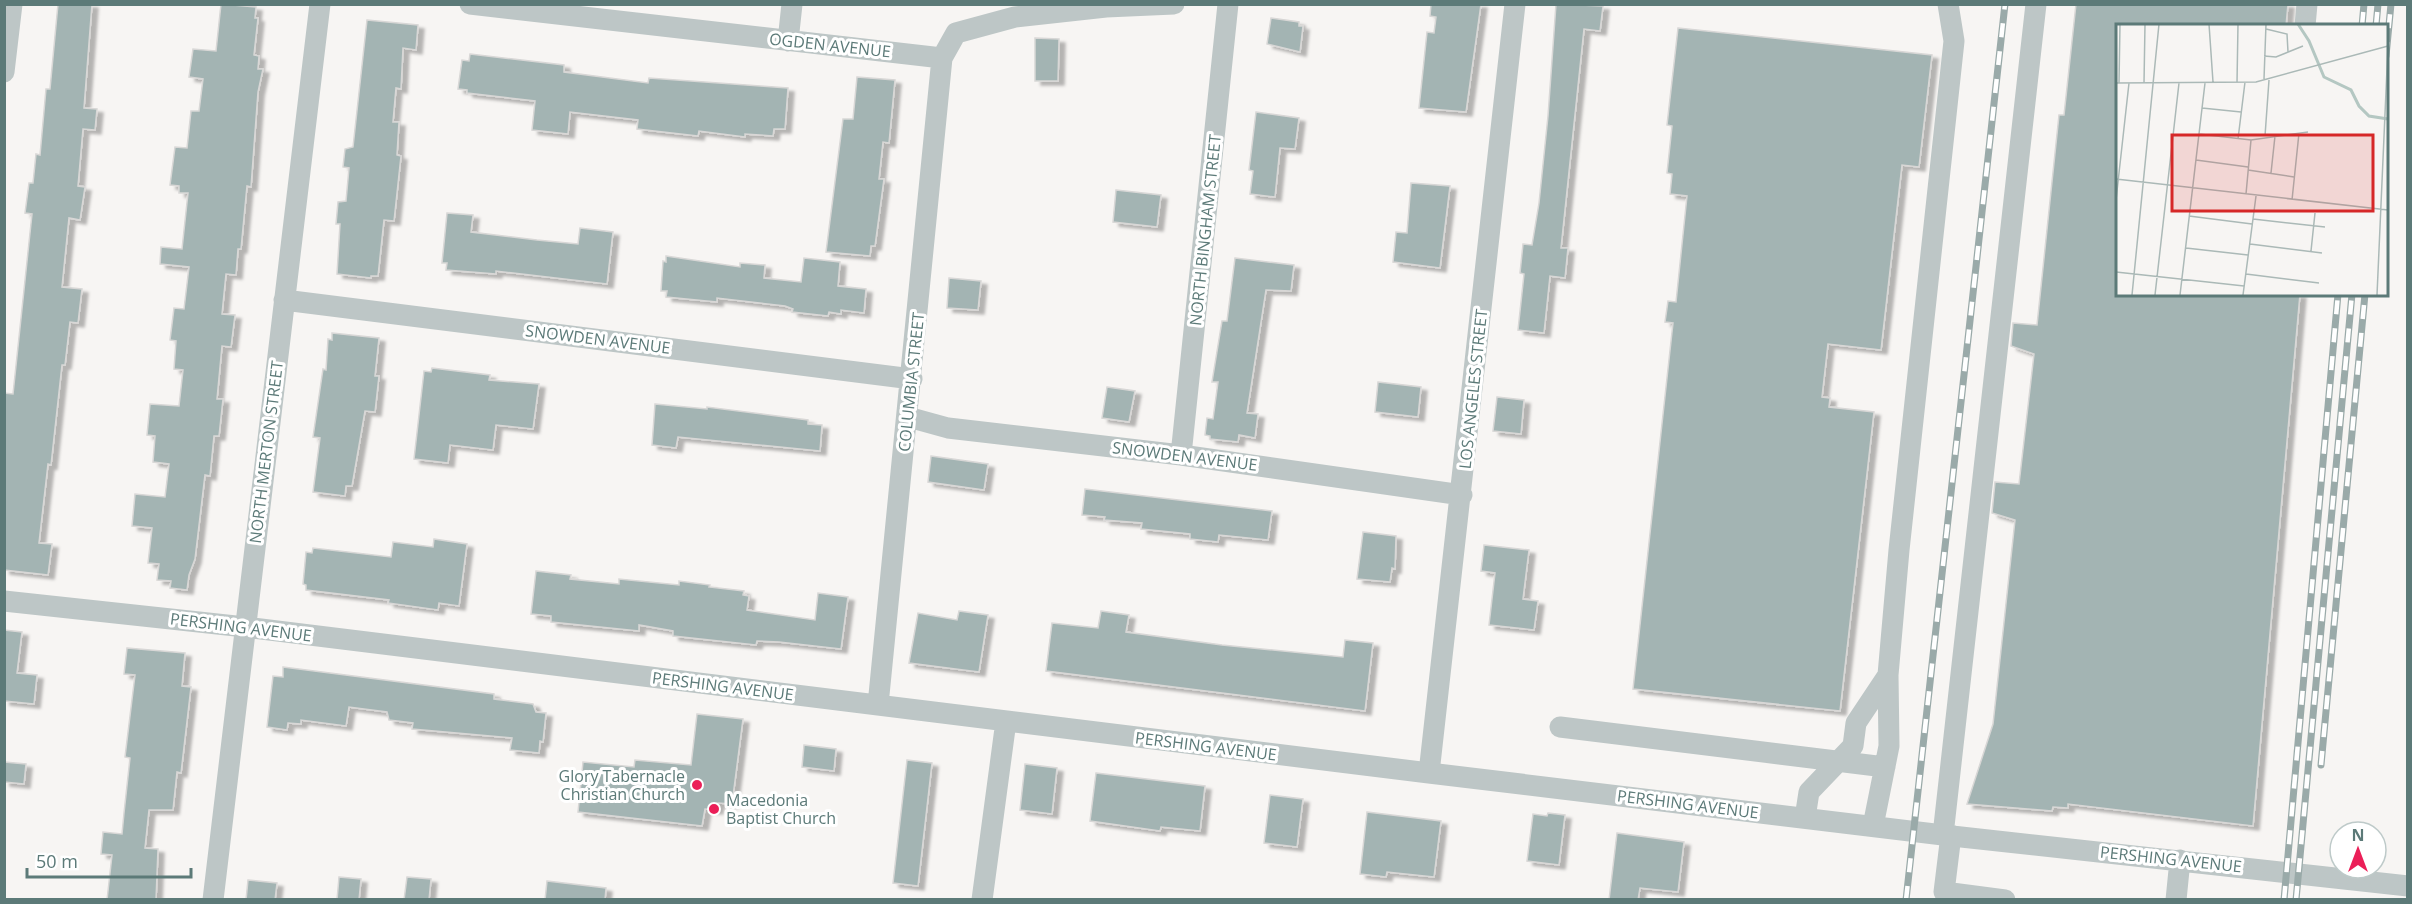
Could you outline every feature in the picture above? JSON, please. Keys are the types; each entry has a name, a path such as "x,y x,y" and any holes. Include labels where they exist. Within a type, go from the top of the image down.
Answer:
{"street":[{"path":"4,72 12,4"},
{"name":"NORTH MERTON STREET","path":"213,900 320,4"},
{"name":"OGDEN AVENUE","path":"470,4 942,58"},
{"path":"788,40 792,4"},
{"path":"942,58 956,33 1015,17 1106,6 1174,4"},
{"name":"NORTH BINGHAM STREET","path":"1181,455 1228,4"},
{"name":"LOS ANGELES STREET","path":"1430,773 1515,4"},
{"path":"1873,826 1889,746 1888,675 1922,323 1954,40 1948,4"},
{"path":"2005,900 1943,896 1947,835 2036,4"},
{"path":"2305,24 2307,4"},
{"name":"COLUMBIA STREET","path":"878,705 942,58"},
{"name":"SNOWDEN AVENUE","path":"284,300 912,379"},
{"name":"SNOWDEN AVENUE","path":"908,417 948,428 1181,455 1462,495"},
{"name":"PERSHING AVENUE","path":"4,601 245,627 1947,835 2408,886"},
{"path":"1804,818 1809,792 1853,746 1856,723 1888,675"},
{"path":"982,900 1006,721"},
{"path":"1560,727 1885,767"},
{"path":"2176,900 2180,860"}],"building":[{"path":"58,4 92,4 84,108 97,109 95,130 83,129 78,186 85,187 80,220 69,218 62,287 82,289 78,323 70,322 65,365 62,365 51,465 48,464 39,543 52,544 48,575 4,570 4,393 13,394 32,214 25,213 29,183 33,183 36,154 40,155 46,89 50,89"},
{"path":"221,4 256,7 255,18 258,18 254,55 259,56 258,69 263,69 258,92 251,187 247,186 241,249 238,249 236,275 226,274 222,314 235,315 231,347 222,346 217,399 223,399 219,436 214,436 210,476 205,475 195,559 189,575 187,590 170,588 171,581 157,580 159,564 148,563 152,528 132,526 135,494 165,497 169,464 153,462 155,436 147,435 150,404 179,406 183,370 174,369 176,341 170,340 174,308 184,309 189,267 160,264 161,247 182,249 188,193 179,193 179,186 170,185 175,147 187,148 191,111 199,111 203,79 189,77 193,49 216,51"},
{"path":"1431,4 1481,4 1466,112 1419,108 1427,32 1434,33 1436,17 1430,16"},
{"path":"1556,4 1603,6 1600,31 1584,29 1561,248 1568,248 1565,278 1550,276 1544,333 1518,330 1524,274 1520,273 1523,244 1532,245 1539,203"},
{"path":"2076,4 2288,4 2286,24 2116,24 2116,296 2300,296 2253,826 2068,804 2068,808 2053,807 2052,811 1967,804 1993,724 2015,520 1992,513 1995,482 2019,484 2034,354 2011,346 2013,323 2037,325 2059,115 2064,115"},
{"path":"1271,18 1299,22 1299,26 1303,26 1300,52 1267,44"},
{"path":"367,20 418,25 416,50 403,48 401,89 396,88 393,122 399,122 397,155 401,156 394,221 384,220 378,276 371,276 371,278 337,274 340,224 336,224 338,202 346,201 349,168 343,167 345,149 353,147"},
{"path":"1678,28 1932,55 1919,167 1902,165 1881,350 1828,344 1822,397 1830,398 1829,407 1874,412 1840,711 1633,689 1673,323 1665,322 1668,301 1676,302 1687,196 1670,194 1672,174 1667,173 1672,126 1667,125"},
{"path":"1035,38 1059,39 1058,81 1035,81"},
{"path":"470,54 564,65 564,72 648,83 649,78 788,88 785,129 774,129 773,136 745,134 745,137 699,131 698,136 637,129 638,120 570,112 568,134 532,130 535,101 467,93 467,90 458,89 462,60 469,61"},
{"path":"857,77 895,80 889,143 883,142 879,179 884,179 875,246 871,246 870,256 826,252 843,119 853,119"},
{"path":"1256,112 1299,118 1295,149 1280,148 1275,197 1250,194 1253,171 1249,170"},
{"path":"1411,183 1450,186 1440,268 1393,262 1396,232 1407,233"},
{"path":"1116,190 1161,195 1157,227 1113,222"},
{"path":"447,213 473,215 471,232 537,240 578,244 580,228 613,232 607,284 496,271 496,274 446,270 447,263 442,263"},
{"path":"666,256 740,267 740,263 765,265 764,278 801,282 804,258 840,262 838,286 866,289 864,313 841,310 841,314 829,312 828,316 792,312 793,309 785,306 717,298 717,302 666,297 667,291 661,291 663,261 666,262"},
{"path":"1235,258 1294,265 1291,291 1266,290 1247,413 1258,414 1255,438 1239,435 1238,442 1210,439 1210,436 1205,435 1207,418 1213,419 1218,382 1212,382 1222,321 1227,321"},
{"path":"949,278 981,281 978,310 947,308"},
{"path":"332,333 379,338 375,376 379,376 375,412 365,411 352,486 346,486 345,496 313,492 320,438 313,437 323,369 326,370 328,339 332,340"},
{"path":"432,368 490,375 489,380 539,384 533,429 496,425 493,450 450,445 448,463 414,459 424,371 431,372"},
{"path":"1378,382 1421,387 1418,417 1375,412"},
{"path":"1107,387 1135,391 1129,422 1102,418"},
{"path":"1497,397 1524,400 1521,434 1493,431"},
{"path":"655,404 707,409 707,407 808,420 808,424 822,425 820,451 678,437 676,448 652,445"},
{"path":"931,456 988,464 984,490 928,482"},
{"path":"1085,489 1272,511 1268,540 1219,535 1218,542 1190,539 1190,534 1141,529 1142,523 1104,520 1105,517 1082,515"},
{"path":"1363,532 1396,536 1395,569 1392,568 1390,582 1357,579"},
{"path":"434,539 467,544 459,606 439,603 438,610 388,603 389,600 306,590 306,585 303,584 306,552 312,553 313,548 391,557 393,542 433,547"},
{"path":"1484,545 1529,550 1523,599 1538,601 1534,630 1489,625 1495,573 1481,571"},
{"path":"536,571 571,575 570,579 619,584 619,579 679,585 679,581 710,585 709,587 744,591 743,595 749,596 747,610 815,620 818,593 848,597 841,649 779,642 757,641 756,645 673,636 673,631 639,625 639,631 551,622 551,616 531,614"},
{"path":"959,611 988,615 979,672 909,663 918,613 957,620"},
{"path":"1101,611 1129,615 1126,632 1222,645 1343,657 1345,640 1373,643 1365,711 1046,671 1052,623 1098,628"},
{"path":"4,630 22,632 17,673 37,675 34,704 4,701"},
{"path":"127,648 185,653 182,686 191,687 181,773 177,772 173,810 149,810 145,848 158,849 156,900 107,900 112,855 101,854 103,832 122,834 130,758 125,757 135,675 124,674"},
{"path":"283,667 494,694 494,699 533,704 536,712 546,713 543,742 540,741 539,753 510,750 512,738 412,729 413,723 389,720 387,712 349,707 346,726 301,720 301,724 288,723 287,730 267,727 273,676 283,677"},
{"path":"697,714 743,719 732,804 718,803 717,810 705,809 702,826 578,812 583,762 634,767 635,760 691,765"},
{"path":"804,745 836,749 834,771 802,767"},
{"path":"907,760 932,763 918,886 893,883"},
{"path":"4,762 26,764 24,784 4,782"},
{"path":"1025,764 1057,768 1052,814 1020,810"},
{"path":"1096,773 1205,786 1200,831 1161,827 1160,831 1090,821"},
{"path":"1270,795 1303,799 1297,847 1264,843"},
{"path":"1367,812 1441,821 1434,877 1387,872 1386,877 1360,874"},
{"path":"1548,813 1565,815 1559,865 1527,861 1533,814 1547,816"},
{"path":"1617,833 1684,842 1678,892 1640,888 1638,900 1609,900"},
{"path":"339,877 361,879 359,900 337,900"},
{"path":"407,877 431,879 429,900 404,900"},
{"path":"248,880 277,883 275,900 246,900"},
{"path":"547,881 606,888 605,900 545,900"}],"railway":[{"path":"1906,900 2005,4"},
{"path":"2362,24 2364,4"},
{"path":"2376,24 2378,4"},
{"path":"2388,35 2391,4"},
{"path":"2284,900 2338,296"},
{"path":"2296,900 2352,296"},
{"path":"2321,765 2365,296"}],"place":[{"name":"Glory Tabernacle Christian Church","path":"697,785"},
{"name":"Macedonia Baptist Church","path":"714,809"}]}
